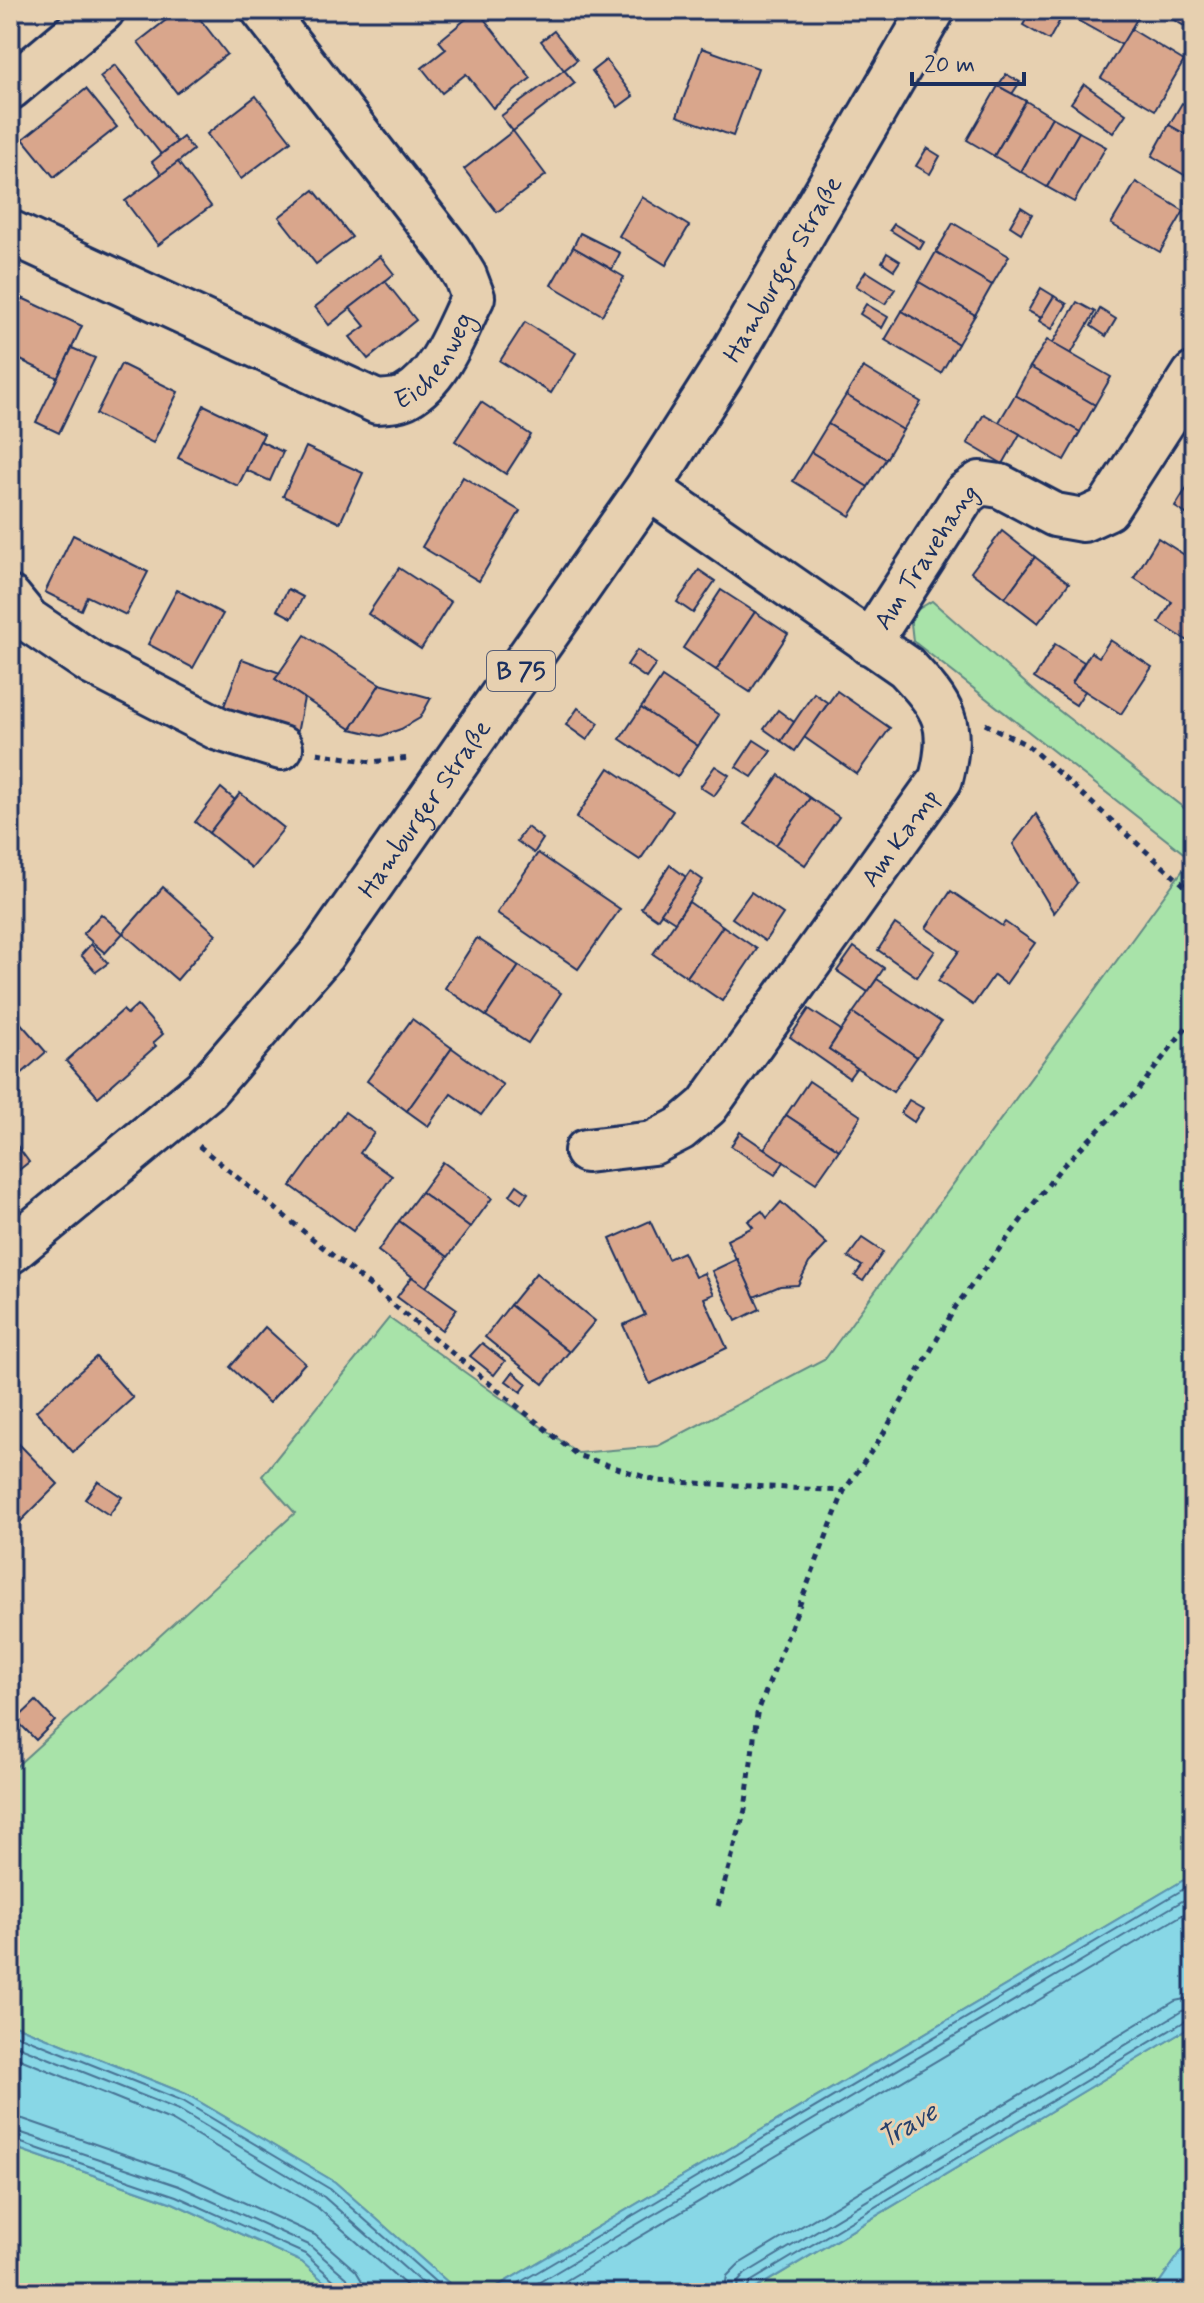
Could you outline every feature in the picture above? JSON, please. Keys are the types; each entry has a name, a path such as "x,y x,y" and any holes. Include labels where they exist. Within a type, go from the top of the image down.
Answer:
{"main road":[{"name":"Hamburger Straße","path":"10,1251 205,1090 322,954 648,488 722,372 932,10"}],"street":[{"path":"10,88 103,10"},
{"name":"Eichenweg","path":"10,232 377,402 406,398 426,381 444,355 473,297 465,276 449,250 263,10"},
{"name":"Am Travehang","path":"869,643 965,494 980,483 1000,486 1055,515 1083,520 1107,509 1194,374"},
{"name":"Am Kamp","path":"586,1151 653,1143 680,1129 707,1106 941,779 948,753 946,723 935,698 906,667 648,488"},
{"path":"10,598 28,620 93,664 219,729 281,748"}],"path":[{"path":"935,698 1027,745 1194,894"},
{"path":"281,748 371,762 414,757"},
{"path":"718,1906 745,1810 757,1714 844,1491 882,1436 956,1306 1060,1169 1139,1089 1194,1017"},
{"path":"205,1150 577,1455 657,1481 844,1491"}],"green space":[{"path":"932,601 1039,695 1194,816 1194,1874 486,2293 460,2293 335,2182 186,2094 10,2023 10,1772 295,1513 262,1476 389,1318 578,1453 658,1446 826,1358 1191,859 913,641 910,614"},
{"path":"1194,2025 1194,2234 1152,2293 748,2293"},
{"path":"10,2146 173,2203 302,2262 337,2293 10,2293"}],"water":[{"name":"Trave","path":"1194,1874 1194,2025 748,2293 486,2293"},
{"path":"10,2023 186,2094 335,2182 460,2293 337,2293 302,2262 173,2203 10,2146"},
{"path":"1194,2234 1194,2293 1152,2293 1190,2239"}],"building":[{"path":"179,10 193,10 227,54 177,93 138,42"},
{"path":"477,10 531,78 493,108 466,74 442,93 422,68 446,49 439,41"},
{"path":"1032,10 1059,10 1064,13 1049,40 1023,25"},
{"path":"1059,10 1142,10 1122,45"},
{"path":"1157,10 1194,10 1193,31"},
{"path":"1131,29 1184,61 1155,110 1101,78"},
{"path":"554,31 577,60 564,70 541,41"},
{"path":"702,48 758,68 733,136 677,116"},
{"path":"606,60 633,96 618,107 592,71"},
{"path":"115,65 177,142 161,154 100,77"},
{"path":"564,70 575,83 513,131 501,116"},
{"path":"1006,74 1020,82 1012,94 998,86"},
{"path":"1084,84 1126,114 1113,133 1071,103"},
{"path":"998,86 1026,101 994,156 967,140"},
{"path":"86,89 117,127 54,177 23,139"},
{"path":"256,96 291,141 241,179 207,134"},
{"path":"1026,101 1052,117 1021,172 994,156"},
{"path":"1182,103 1191,108 1188,114 1194,118 1194,139 1169,125"},
{"path":"1052,117 1079,132 1047,187 1021,172"},
{"path":"1169,125 1194,139 1193,180 1152,156"},
{"path":"513,131 546,175 497,212 464,169"},
{"path":"1079,132 1106,147 1074,202 1047,187"},
{"path":"183,137 193,150 162,175 152,162"},
{"path":"927,148 940,156 930,174 916,166"},
{"path":"178,162 211,206 158,245 125,201"},
{"path":"1136,182 1184,211 1160,252 1111,224"},
{"path":"314,190 352,237 316,264 279,217"},
{"path":"642,197 689,226 666,265 619,236"},
{"path":"1021,207 1032,214 1021,233 1010,226"},
{"path":"953,223 1009,256 992,285 936,252"},
{"path":"894,224 924,242 920,249 890,230"},
{"path":"580,233 620,253 612,269 573,247"},
{"path":"573,247 624,277 602,315 551,285"},
{"path":"936,252 992,285 975,315 919,282"},
{"path":"887,253 900,261 894,270 882,262"},
{"path":"380,256 394,274 329,325 315,307"},
{"path":"866,271 895,289 885,304 856,286"},
{"path":"385,281 416,320 368,359 350,337 365,326 350,308"},
{"path":"919,282 975,315 958,344 902,311"},
{"path":"1041,288 1054,296 1041,318 1028,311"},
{"path":"1054,296 1067,304 1052,329 1039,321"},
{"path":"22,298 82,326 58,378 10,355 10,322"},
{"path":"1077,302 1095,312 1071,354 1052,344"},
{"path":"866,304 888,317 882,328 860,314"},
{"path":"1100,309 1116,319 1106,336 1091,326"},
{"path":"902,311 958,344 941,373 885,340"},
{"path":"525,322 576,353 551,393 500,361"},
{"path":"1047,340 1111,377 1095,405 1030,367"},
{"path":"72,348 95,358 59,433 36,422"},
{"path":"121,364 178,392 153,443 96,414"},
{"path":"863,367 921,402 903,430 846,395"},
{"path":"1030,367 1095,405 1080,432 1015,395"},
{"path":"846,395 903,430 886,459 828,424"},
{"path":"1015,395 1080,432 1064,460 999,422"},
{"path":"481,402 531,435 506,474 455,441"},
{"path":"204,405 264,434 238,486 178,458"},
{"path":"984,414 1020,434 1003,464 967,443"},
{"path":"828,424 886,459 868,487 811,452"},
{"path":"260,441 283,452 270,481 246,470"},
{"path":"306,447 363,473 340,523 283,496"},
{"path":"811,452 868,487 850,516 793,481"},
{"path":"1194,476 1194,519 1175,507"},
{"path":"463,477 520,511 479,581 422,547"},
{"path":"1002,531 1035,557 1005,598 971,572"},
{"path":"73,535 148,572 126,615 87,596 81,610 45,592"},
{"path":"1158,538 1194,561 1193,644 1159,623 1172,602 1134,578"},
{"path":"1035,557 1069,583 1038,623 1005,598"},
{"path":"399,568 451,602 421,649 368,614"},
{"path":"699,570 715,581 693,613 677,602"},
{"path":"288,589 303,597 292,618 277,610"},
{"path":"177,590 223,614 193,668 148,644"},
{"path":"721,590 755,612 716,670 683,648"},
{"path":"755,612 788,634 750,692 716,670"},
{"path":"305,635 380,684 351,729 275,679"},
{"path":"1110,640 1152,667 1121,714 1072,683 1091,652 1099,657"},
{"path":"1055,644 1084,662 1072,683 1085,691 1076,705 1034,678"},
{"path":"637,650 656,664 646,678 627,665"},
{"path":"242,659 280,673 275,679 304,698 297,734 223,709"},
{"path":"662,677 719,715 698,746 641,708"},
{"path":"380,684 431,698 420,718 401,729 381,736 351,729"},
{"path":"837,691 890,728 857,774 804,737"},
{"path":"814,693 828,703 795,751 781,741"},
{"path":"578,708 599,723 587,740 566,725"},
{"path":"641,708 698,746 677,777 620,739"},
{"path":"778,710 794,722 781,741 764,729"},
{"path":"754,740 771,751 752,777 736,767"},
{"path":"715,766 729,775 714,796 700,787"},
{"path":"609,768 673,811 640,860 576,818"},
{"path":"779,775 810,798 776,845 745,824"},
{"path":"221,788 235,800 209,833 195,822"},
{"path":"240,793 284,828 252,868 209,833"},
{"path":"810,798 839,817 805,865 776,845"},
{"path":"1036,814 1077,883 1054,913 1013,844"},
{"path":"527,827 543,839 534,853 517,841"},
{"path":"538,853 620,909 578,969 497,913"},
{"path":"670,865 686,877 657,919 641,908"},
{"path":"690,871 703,880 675,922 661,913"},
{"path":"163,887 216,934 177,980 123,933"},
{"path":"951,891 1002,926 1005,922 1035,943 1006,984 994,975 973,1005 938,981 959,951 926,928"},
{"path":"751,892 783,914 765,941 732,918"},
{"path":"689,902 723,926 687,977 653,954"},
{"path":"101,914 123,933 105,953 83,934"},
{"path":"895,924 935,951 917,977 878,950"},
{"path":"723,926 757,949 722,1001 687,977"},
{"path":"477,938 519,966 486,1016 445,988"},
{"path":"91,944 108,963 96,972 81,955"},
{"path":"10,947 14,968 10,969"},
{"path":"854,947 884,968 868,992 837,971"},
{"path":"519,966 561,993 528,1043 486,1016"},
{"path":"877,979 941,1022 917,1057 853,1013"},
{"path":"137,1005 163,1034 153,1043 156,1046 98,1097 66,1061 123,1010 127,1014"},
{"path":"809,1009 841,1030 829,1049 857,1067 849,1078 790,1037"},
{"path":"10,1011 46,1052 10,1084"},
{"path":"853,1013 917,1057 893,1092 829,1049"},
{"path":"412,1019 452,1048 407,1111 367,1081"},
{"path":"452,1048 503,1085 481,1115 451,1094 428,1126 407,1111"},
{"path":"809,1081 861,1116 839,1150 786,1115"},
{"path":"909,1100 923,1108 914,1122 901,1113"},
{"path":"345,1112 374,1133 360,1153 392,1176 353,1231 291,1186"},
{"path":"786,1115 839,1150 816,1183 764,1149"},
{"path":"740,1132 784,1162 775,1175 731,1146"},
{"path":"10,1136 29,1162 10,1177"},
{"path":"443,1162 492,1198 470,1228 421,1192"},
{"path":"517,1185 528,1193 521,1203 510,1195"},
{"path":"421,1192 470,1228 448,1257 399,1221"},
{"path":"781,1202 827,1244 809,1263 798,1285 780,1286 754,1297 727,1240 753,1227 748,1221 762,1211 767,1218"},
{"path":"399,1221 448,1257 426,1287 378,1251"},
{"path":"650,1221 668,1259 683,1252 695,1277 704,1273 714,1294 704,1298 727,1348 650,1384 623,1325 645,1315 610,1239"},
{"path":"862,1238 883,1252 863,1281 855,1276 862,1266 848,1257"},
{"path":"737,1259 760,1309 736,1321 712,1271"},
{"path":"536,1273 595,1321 569,1352 510,1305"},
{"path":"412,1277 457,1309 442,1330 397,1297"},
{"path":"510,1305 569,1352 543,1384 485,1337"},
{"path":"265,1327 305,1363 269,1403 230,1367"},
{"path":"482,1343 505,1361 494,1375 470,1356"},
{"path":"96,1357 133,1398 73,1452 36,1411"},
{"path":"513,1372 527,1384 521,1392 506,1381"},
{"path":"18,1443 58,1484 20,1522 10,1512 10,1451"},
{"path":"98,1481 122,1497 109,1515 85,1499"},
{"path":"36,1701 55,1721 36,1740 16,1720"}]}
